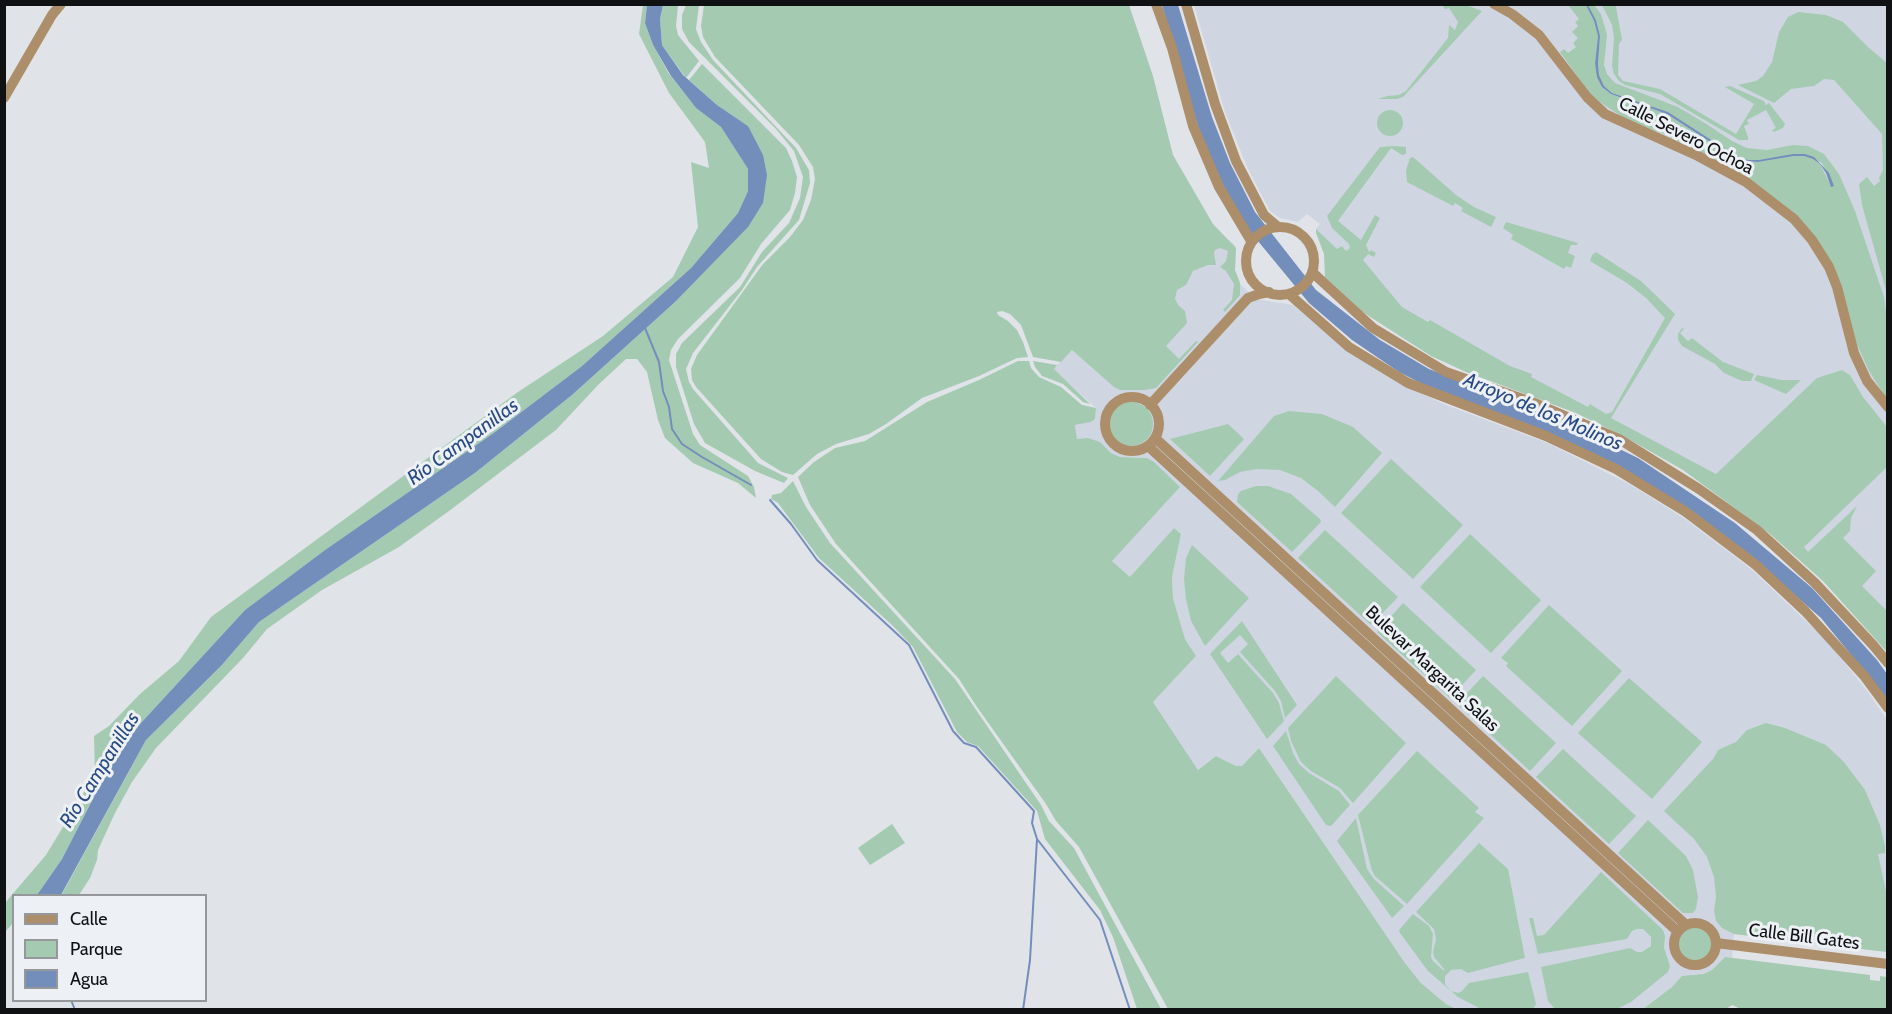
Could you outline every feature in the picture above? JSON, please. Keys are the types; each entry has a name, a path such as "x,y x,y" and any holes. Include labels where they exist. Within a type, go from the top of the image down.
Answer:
{"street":[{"path":"4,98 52,15 61,4"},
{"path":"1156,4 1172,48 1193,126 1219,187 1251,241"},
{"path":"1186,4 1215,104 1236,161 1264,215 1277,226"},
{"name":"Calle Severo Ochoa","path":"1494,4 1512,14 1539,35 1587,97 1605,114 1698,156 1746,182 1794,219 1812,240 1829,267 1837,287 1854,353 1867,381 1887,407"},
{"path":"1248,298 1251,285 1245,260 1251,241 1258,234 1277,226 1287,227 1300,232 1310,243 1314,256 1312,272 1308,281 1300,288 1289,294 1280,295 1258,287 1250,277"},
{"path":"1312,272 1373,328 1446,372 1537,404 1619,439 1700,489 1757,530 1815,583 1887,663"},
{"path":"1150,405 1248,298 1269,292"},
{"path":"1289,294 1349,347 1408,383 1556,440 1616,469 1686,512 1756,565 1805,611 1865,677 1887,708"},
{"path":"1129,397 1137,398 1150,405 1155,410 1159,421 1158,431 1151,442 1131,451 1115,446 1108,438 1104,424 1109,409 1129,397"},
{"name":"Bulevar Margarita Salas","path":"1151,442 1682,928"},
{"path":"1693,923 1707,927 1713,933 1716,943 1712,957 1694,966 1681,961 1676,955 1673,944 1682,928 1693,923"},
{"name":"Calle Bill Gates","path":"1716,943 1887,964"}],"shaded area":[{"path":"1194,5 1887,5 1887,640 1761,510 1400,317 1342,246 1337,250 1316,229 1320,224 1307,214 1298,222 1280,218 1270,211 1247,167 1225,112"},
{"path":"1226,238 1236,248 1235,270 1241,285 1256,299 1293,305 1365,362 1409,388 1446,405 1550,444 1631,485 1685,519 1751,569 1827,641 1868,692 1887,720 1887,952 1734,934 1731,973 1672,987 1643,1009 1456,1010 1421,983 1405,963 1259,748 1242,766 1236,766 1216,756 1198,770 1153,702 1196,656 1185,639 1173,598 1172,577 1181,534 1174,528 1130,578 1112,561 1147,458 1120,457 1077,439 1075,425 1095,419 1096,408 1053,369 1072,350 1122,345"}],"green space":[{"path":"643,5 647,5 645,23 653,45 669,74 696,108 721,127 748,169 748,191 738,213 691,268 582,366 495,432 325,550 245,610 140,724 116,754 62,859 38,894 13,894 46,855 95,774 94,736 109,726 140,694 179,661 211,617 518,392 603,336 673,277 698,227 691,162 709,168 705,142 669,93 639,34"},
{"path":"663,5 678,5 676,26 678,35 699,61 686,78 662,45 660,19"},
{"path":"686,5 699,5 696,29 701,42 713,60 796,148 809,170 810,183 799,220 757,267 693,353 686,369 693,389 758,463 788,478 784,483 755,471 705,443 694,424 676,367 676,354 682,343 740,287 762,252 789,223 800,198 803,177 794,151 776,129 689,42 682,29 682,15"},
{"path":"704,5 1129,5 1153,76 1173,155 1213,224 1236,248 1235,270 1240,283 1240,295 1225,312 1223,310 1232,300 1234,284 1226,271 1220,267 1226,261 1228,251 1220,248 1215,250 1216,265 1208,265 1193,271 1186,285 1177,290 1175,299 1185,311 1187,323 1166,346 1179,359 1196,341 1198,342 1156,388 1145,390 1120,390 1114,387 1072,350 1061,362 1033,357 1021,325 1010,314 997,312 1017,330 1028,357 1017,358 979,376 922,398 869,434 836,444 817,454 793,475 782,472 761,459 696,387 692,380 691,369 697,355 763,264 790,237 803,220 811,200 815,179 813,167 799,145 715,57 703,37 701,26"},
{"path":"1442,5 1466,5 1482,11 1403,97 1378,99 1399,95 1406,91 1448,38 1449,25 1455,30 1458,22 1449,8 1445,9"},
{"path":"1568,5 1586,5 1594,21 1598,36 1595,63 1602,87 1611,94 1667,114 1732,156 1747,161 1758,162 1794,156 1813,159 1820,164 1831,186 1834,186 1822,163 1805,154 1748,160 1733,154 1668,112 1612,93 1604,86 1599,75 1600,36 1596,20 1588,5 1594,5 1601,14 1607,35 1604,65 1607,74 1615,83 1678,107 1747,148 1767,150 1793,145 1808,146 1824,154 1839,174 1855,211 1884,297 1888,327 1887,399 1869,371 1855,340 1840,281 1804,223 1783,204 1713,158 1664,134 1627,120 1588,91 1560,52 1564,49 1568,53 1576,47 1573,43 1578,38 1572,32 1578,26 1575,22 1579,19"},
{"path":"1602,5 1615,5 1616,7 1622,40 1619,44 1618,75 1623,81 1660,89 1736,134 1754,104 1725,87 1730,86 1764,101 1766,105 1769,103 1785,124 1783,128 1774,132 1772,130 1776,128 1766,110 1747,120 1749,124 1744,126 1748,140 1739,140 1660,94 1625,85 1619,81 1612,66 1614,38 1612,25"},
{"path":"1798,12 1826,15 1843,22 1887,63 1887,294 1862,205 1859,184 1867,177 1874,186 1880,181 1883,170 1882,134 1834,80 1824,79 1814,86 1791,89 1774,103 1738,85 1756,81 1763,76 1772,62 1779,32 1788,17"},
{"path":"702,64 786,148 797,177 790,210 761,244 740,278 678,339 671,350 669,360 693,434 700,445 748,476 754,487 756,498 738,483 693,463 665,438 658,420 647,372 637,359 626,359 556,430 449,511 399,547 322,590 267,629 243,658 156,748 132,782 115,813 98,850 90,878 80,894 62,894 146,740 221,666 259,622 475,473 572,395 674,303 763,203 748,126 717,105 689,80"},
{"path":"1390,110 1399,114 1403,123 1399,132 1390,136 1381,132 1377,123 1381,114"},
{"path":"1380,147 1406,147 1406,154 1402,155 1391,148 1338,221 1361,240 1375,215 1380,218 1366,245 1369,252 1371,250 1376,253 1374,257 1368,254 1363,260 1402,307 1428,322 1430,320 1510,366 1532,374 1531,377 1588,407 1590,404 1606,414 1612,412 1665,318 1646,298 1627,283 1590,261 1596,252 1641,281 1675,314 1611,418 1716,474 1817,378 1842,370 1850,375 1863,397 1887,427 1887,467 1804,547 1808,552 1857,506 1851,518 1850,531 1843,538 1876,571 1862,586 1887,611 1887,652 1823,581 1770,534 1683,470 1625,437 1576,413 1466,372 1431,356 1361,311 1325,277 1324,254 1316,229 1337,249 1342,246 1346,251 1350,248 1349,244 1332,228 1327,216"},
{"path":"1413,157 1456,195 1474,207 1496,217 1491,227 1461,211 1463,208 1455,203 1453,206 1407,182 1406,170 1410,158"},
{"path":"1506,222 1578,243 1571,245 1568,253 1575,256 1571,268 1566,266 1564,269 1511,239 1513,235 1503,228"},
{"path":"1682,328 1684,329 1680,333 1688,341 1692,338 1723,362 1754,374 1751,381 1742,381 1724,373 1715,364 1682,346 1678,340 1678,334"},
{"path":"1018,361 1029,361 1031,368 1039,377 1061,387 1082,405 1096,408 1095,419 1075,425 1077,439 1088,438 1100,442 1111,453 1120,457 1147,458 1180,487 1112,561 1130,577 1174,528 1181,534 1172,577 1173,598 1185,639 1196,656 1153,702 1198,770 1216,756 1236,766 1242,766 1259,748 1405,963 1421,983 1446,1004 1456,1009 1168,1009 1079,847 1056,821 959,679 836,544 810,505 798,477 814,462 835,448 865,441 927,402"},
{"path":"1033,361 1057,365 1054,369 1090,404 1083,402 1063,384 1042,376"},
{"path":"1757,375 1782,380 1801,380 1786,394 1754,380"},
{"path":"1131,402 1146,409 1153,424 1146,439 1131,446 1116,439 1109,424 1116,409"},
{"path":"1289,411 1322,414 1353,427 1382,453 1335,507 1301,478 1280,470 1257,469 1240,472 1218,481 1274,416"},
{"path":"1228,424 1244,439 1210,476 1170,439"},
{"path":"1391,459 1463,525 1413,579 1341,513"},
{"path":"793,481 806,507 830,543 955,679 1041,805 1049,821 1074,848 1161,1009 1137,1009 1113,937 1100,910 1045,839 1037,811 978,746 967,742 957,732 913,647 819,558 778,503 771,499 772,495 781,493"},
{"path":"1256,486 1268,486 1291,494 1320,519 1321,522 1292,552 1237,502 1241,491"},
{"path":"1325,530 1398,597 1371,625 1298,558"},
{"path":"1470,534 1541,600 1491,653 1420,587"},
{"path":"1192,545 1249,598 1205,646 1191,621 1186,599 1184,579 1186,558"},
{"path":"1403,603 1476,670 1450,698 1377,632"},
{"path":"1549,605 1622,671 1572,726 1506,666 1508,663 1501,658"},
{"path":"1242,621 1297,705 1285,718 1281,701 1275,691 1240,652 1248,644 1240,635 1220,653 1228,663 1238,654 1273,693 1279,703 1284,721 1267,739 1210,654"},
{"path":"1336,676 1406,743 1353,803 1340,788 1311,771 1301,762 1291,741 1288,728"},
{"path":"1483,676 1556,743 1530,771 1457,704"},
{"path":"1629,678 1702,742 1652,799 1578,733"},
{"path":"1766,723 1785,728 1826,745 1844,762 1865,790 1880,825 1885,846 1885,853 1878,854 1887,896 1887,952 1734,934 1722,928 1716,921 1714,877 1707,857 1694,839 1664,811 1713,759 1718,750 1736,742 1747,730"},
{"path":"1286,731 1299,764 1309,773 1339,791 1350,805 1331,826 1326,825 1273,746"},
{"path":"1563,749 1636,816 1609,844 1536,777"},
{"path":"1417,751 1479,808 1475,812 1484,818 1407,904 1372,871 1358,815"},
{"path":"1356,818 1367,869 1374,879 1404,906 1392,918 1337,841"},
{"path":"1648,820 1686,856 1693,870 1698,897 1693,913 1683,913 1618,853"},
{"path":"892,824 905,843 870,865 858,848"},
{"path":"1479,843 1508,869 1525,958 1468,973 1461,969 1451,970 1445,976 1445,984 1451,991 1428,971 1399,930 1413,914 1429,926 1433,934 1431,957 1444,971 1434,957 1436,939 1434,929 1416,912"},
{"path":"1601,872 1663,930 1664,948 1670,966 1668,972 1631,1002 1617,1009 1555,1009 1548,1001 1541,967 1630,948 1642,952 1651,946 1651,937 1643,929 1637,929 1632,931 1627,939 1538,954 1529,918 1533,918 1537,936 1544,935"},
{"path":"12,895 12,924 5,932 5,903"},
{"path":"1695,927 1707,932 1712,944 1707,956 1695,961 1683,956 1678,944 1683,932"},
{"path":"1725,957 1870,975 1870,980 1880,981 1880,976 1887,977 1887,1009 1743,1010 1732,1005 1725,1010 1643,1009 1672,987 1682,976 1704,974 1712,970"},
{"path":"1528,972 1536,1004 1533,1009 1481,1009 1451,991 1458,993 1469,983"}],"water":[{"path":"647,5 663,5 660,19 662,45 683,75 717,105 748,126 763,155 767,175 763,203 748,227 674,303 572,395 475,473 259,622 221,666 146,740 62,894 38,894 62,859 116,754 140,724 245,610 325,550 495,432 582,366 691,268 738,213 748,191 748,169 721,127 696,108 671,76 653,45 645,23"},
{"path":"1162,5 1178,5 1212,117 1230,163 1255,212 1316,290 1380,340 1429,369 1562,421 1638,458 1735,523 1812,588 1877,660 1887,674 1887,699 1821,618 1748,554 1677,501 1399,372 1352,340 1309,303 1239,218 1206,149"},
{"path":"1586,5 1596,20 1600,36 1599,75 1604,86 1612,93 1668,112 1733,154 1748,160 1793,154 1814,157 1829,173 1834,186 1831,187 1826,173 1813,159 1794,156 1758,162 1747,161 1732,156 1667,114 1611,94 1602,87 1597,77 1595,63 1598,36"}],"waterway":[{"path":"645,328 659,362 672,429 682,444 751,485"},
{"path":"770,500 817,560 909,645 953,731 964,743 976,747 1034,811 1032,823 1037,839 1100,920 1130,1010"},
{"path":"1023,1010 1030,960 1037,839"},
{"path":"72,1002 75,1010"}],"water label":[{"name":"Arroyo de los Molinos","path":"1543,412"},
{"name":"Río Campanillas","path":"463,442"},
{"name":"Río Campanillas","path":"100,770"}]}
